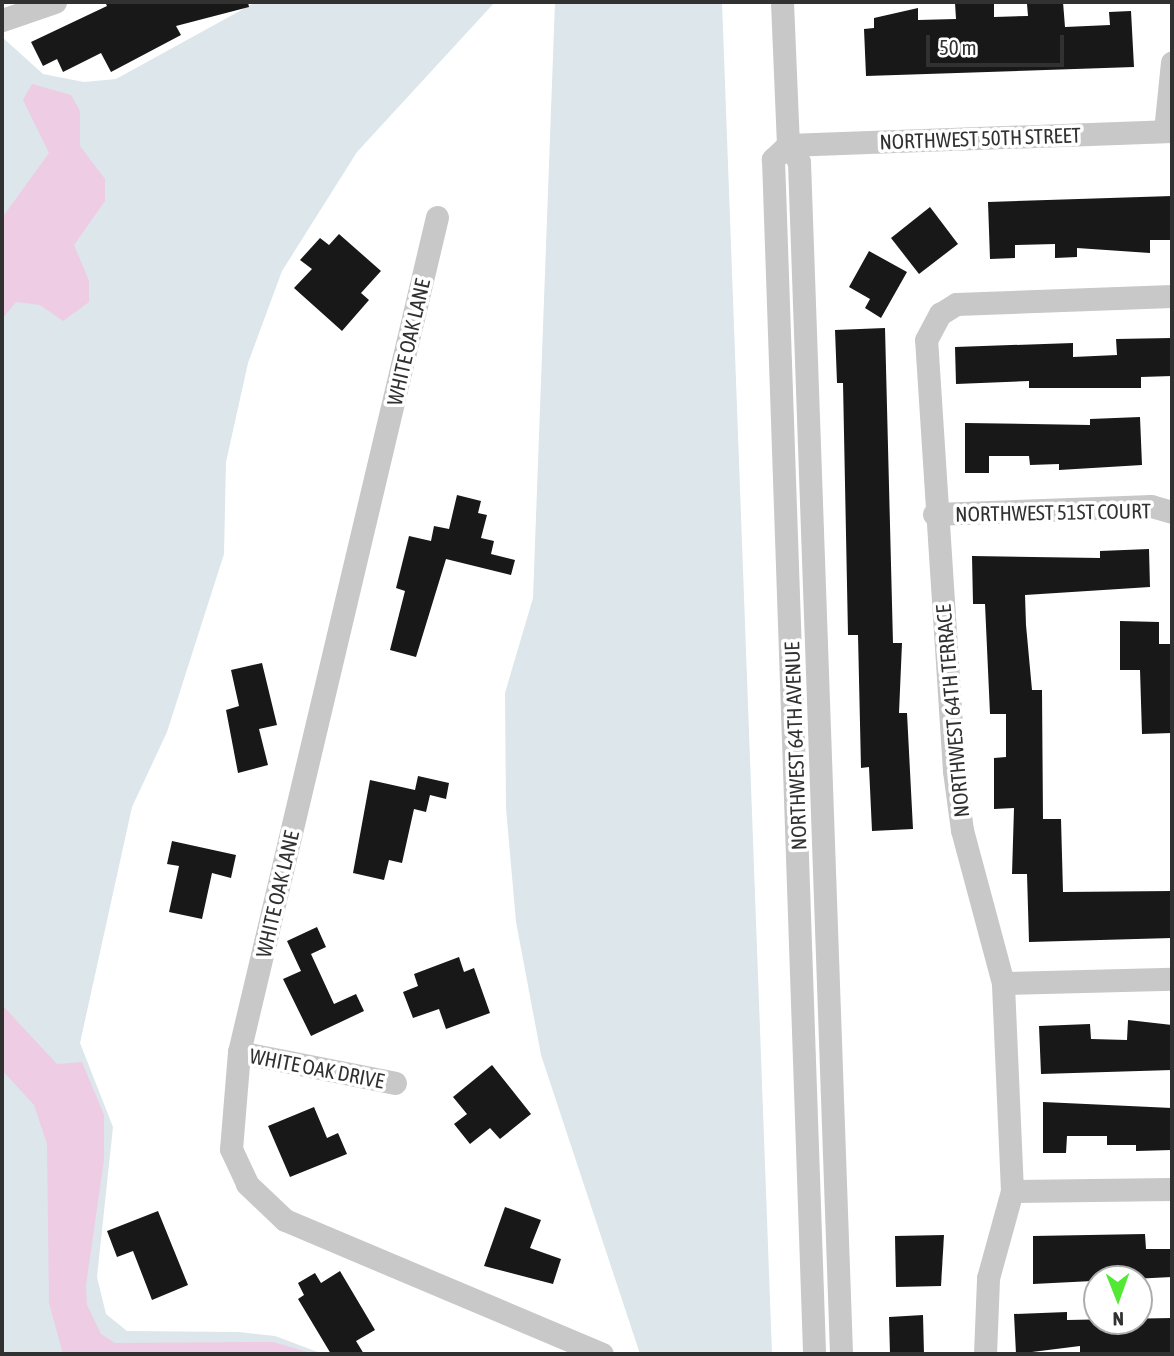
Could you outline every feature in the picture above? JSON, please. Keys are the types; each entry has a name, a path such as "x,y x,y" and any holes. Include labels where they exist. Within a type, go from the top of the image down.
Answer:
{"street":[{"path":"2,20 55,2"},
{"name":"NORTHWEST 64TH AVENUE","path":"782,2 788,145 799,162 841,1354"},
{"path":"1169,131 1172,62"},
{"name":"NORTHWEST 50TH STREET","path":"788,145 1169,131"},
{"name":"NORTHWEST 64TH AVENUE","path":"788,145 774,159 814,1354"},
{"name":"WHITE OAK LANE","path":"437,217 239,1052 231,1149 247,1184 285,1220 602,1354"},
{"name":"NORTHWEST 64TH TERRACE","path":"985,1354 988,1278 1012,1191 1003,983 962,830 934,514 926,340 940,314 957,304 1172,296"},
{"name":"NORTHWEST 51ST COURT","path":"934,514 1151,506 1172,512"},
{"path":"1003,983 1172,979"},
{"name":"WHITE OAK DRIVE","path":"239,1052 394,1083"},
{"path":"1012,1191 1172,1189"}],"shaded area":[{"path":"256,2 495,2 357,152 282,271 248,363 226,462 224,554 167,732 132,807 80,1043 113,1127 97,1277 106,1314 127,1331 239,1332 275,1336 323,1354 2,1354 2,37 43,74 84,82 116,79"},
{"path":"555,2 722,2 772,1354 640,1354 541,1055 516,922 506,808 505,693 533,598"},
{"path":"32,84 71,95 80,111 80,146 105,179 105,201 74,245 89,281 89,302 63,321 40,305 16,302 2,319 2,218 49,153 23,100"},
{"path":"2,1005 57,1064 82,1062 104,1115 104,1160 86,1285 87,1305 101,1334 115,1343 273,1342 314,1354 63,1354 49,1303 47,1144 34,1105 2,1070"}],"building":[{"path":"105,2 248,2 249,7 176,26 181,35 111,72 101,53 63,72 57,59 43,66 31,42 107,6"},
{"path":"994,2 994,17 1028,16 1027,4 1063,2 1065,27 1110,25 1109,12 1131,11 1134,67 866,76 864,29 874,28 874,18 918,8 918,20 956,19 955,3"},
{"path":"1172,196 1172,240 1150,240 1150,253 1077,248 1077,257 1055,258 1055,244 1015,245 1015,258 990,259 988,202"},
{"path":"930,207 958,244 919,274 891,238"},
{"path":"339,234 381,271 361,293 369,300 342,331 294,288 312,269 300,260 320,238 329,245"},
{"path":"869,251 907,272 881,318 865,308 870,299 849,287"},
{"path":"885,328 893,643 902,643 899,713 907,713 913,829 872,831 869,767 861,768 858,635 848,635 843,383 837,383 835,330"},
{"path":"1172,338 1172,376 1141,377 1141,388 1029,388 1029,381 956,384 955,347 1073,343 1073,357 1117,355 1116,339"},
{"path":"1140,417 1142,465 1059,470 1059,464 1030,465 1029,456 989,456 989,473 965,473 965,423 1090,425 1090,419"},
{"path":"457,495 481,501 478,513 487,515 481,538 494,541 491,554 515,560 511,575 446,559 416,657 390,650 405,591 396,588 409,536 431,541 434,526 449,529"},
{"path":"1149,549 1150,587 1025,595 1026,625 1032,690 1042,690 1043,819 1061,819 1063,892 1172,891 1172,938 1029,942 1027,874 1012,874 1014,808 994,809 994,758 1006,757 1006,714 990,714 985,604 973,604 972,556 1100,558 1100,551"},
{"path":"1120,621 1159,622 1159,644 1170,644 1172,733 1142,734 1140,670 1120,670"},
{"path":"262,663 277,725 259,729 268,765 238,773 226,710 239,706 231,670"},
{"path":"418,776 449,783 446,799 430,795 426,812 414,809 402,863 389,860 384,880 353,873 370,780 415,790"},
{"path":"172,841 236,855 231,878 212,873 202,919 169,912 179,866 167,864"},
{"path":"317,927 326,947 311,954 334,1004 356,994 364,1011 311,1036 283,979 301,971 287,941"},
{"path":"459,957 464,972 474,968 490,1013 446,1029 439,1009 413,1018 403,992 418,986 414,974"},
{"path":"1128,1020 1172,1025 1172,1070 1041,1074 1039,1026 1090,1024 1091,1039 1127,1040"},
{"path":"492,1065 531,1114 500,1139 490,1128 470,1144 454,1124 467,1114 453,1097"},
{"path":"1043,1102 1172,1108 1172,1150 1136,1151 1136,1145 1107,1145 1107,1136 1067,1136 1066,1153 1043,1153"},
{"path":"314,1107 327,1138 338,1133 347,1154 290,1177 268,1126"},
{"path":"505,1207 541,1220 530,1248 561,1259 553,1284 484,1266"},
{"path":"158,1211 188,1285 152,1300 133,1251 117,1257 107,1231"},
{"path":"1145,1234 1146,1249 1172,1249 1172,1277 1153,1278 1153,1265 1083,1265 1083,1281 1033,1284 1033,1236"},
{"path":"944,1235 941,1286 896,1287 895,1236"},
{"path":"340,1271 375,1330 356,1341 364,1354 331,1354 298,1299 304,1295 298,1283 315,1273 321,1283"},
{"path":"1067,1312 1067,1320 1083,1320 1083,1335 1153,1335 1153,1318 1172,1318 1172,1352 1080,1354 1080,1346 1016,1354 1014,1314"},
{"path":"923,1315 924,1354 890,1354 889,1317"}]}
